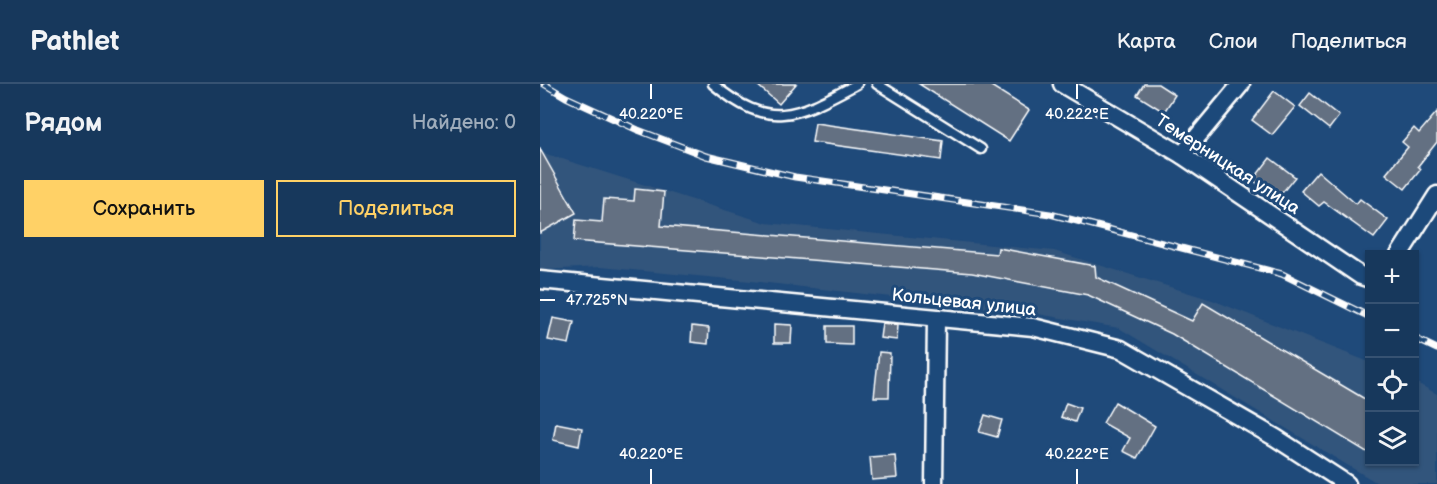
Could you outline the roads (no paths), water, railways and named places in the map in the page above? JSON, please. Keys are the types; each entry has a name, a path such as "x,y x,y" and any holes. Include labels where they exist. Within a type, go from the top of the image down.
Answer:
{"street":[{"name":"Темерницкая улица","path":"1062,84 1182,155 1365,277"},
{"path":"1182,155 1241,84"},
{"path":"1402,250 1437,195"},
{"name":"Кольцевая улица","path":"540,280 1033,327 1121,350 1276,438 1347,484"},
{"path":"933,484 936,319"}],"lane":[{"path":"713,84 734,101 764,114 786,115 819,104 857,84"},
{"path":"877,84 981,149"}],"railway":[{"path":"544,84 566,97 638,130 706,156 795,177 1050,214 1282,274 1365,315"},
{"path":"1419,340 1437,349"}]}
